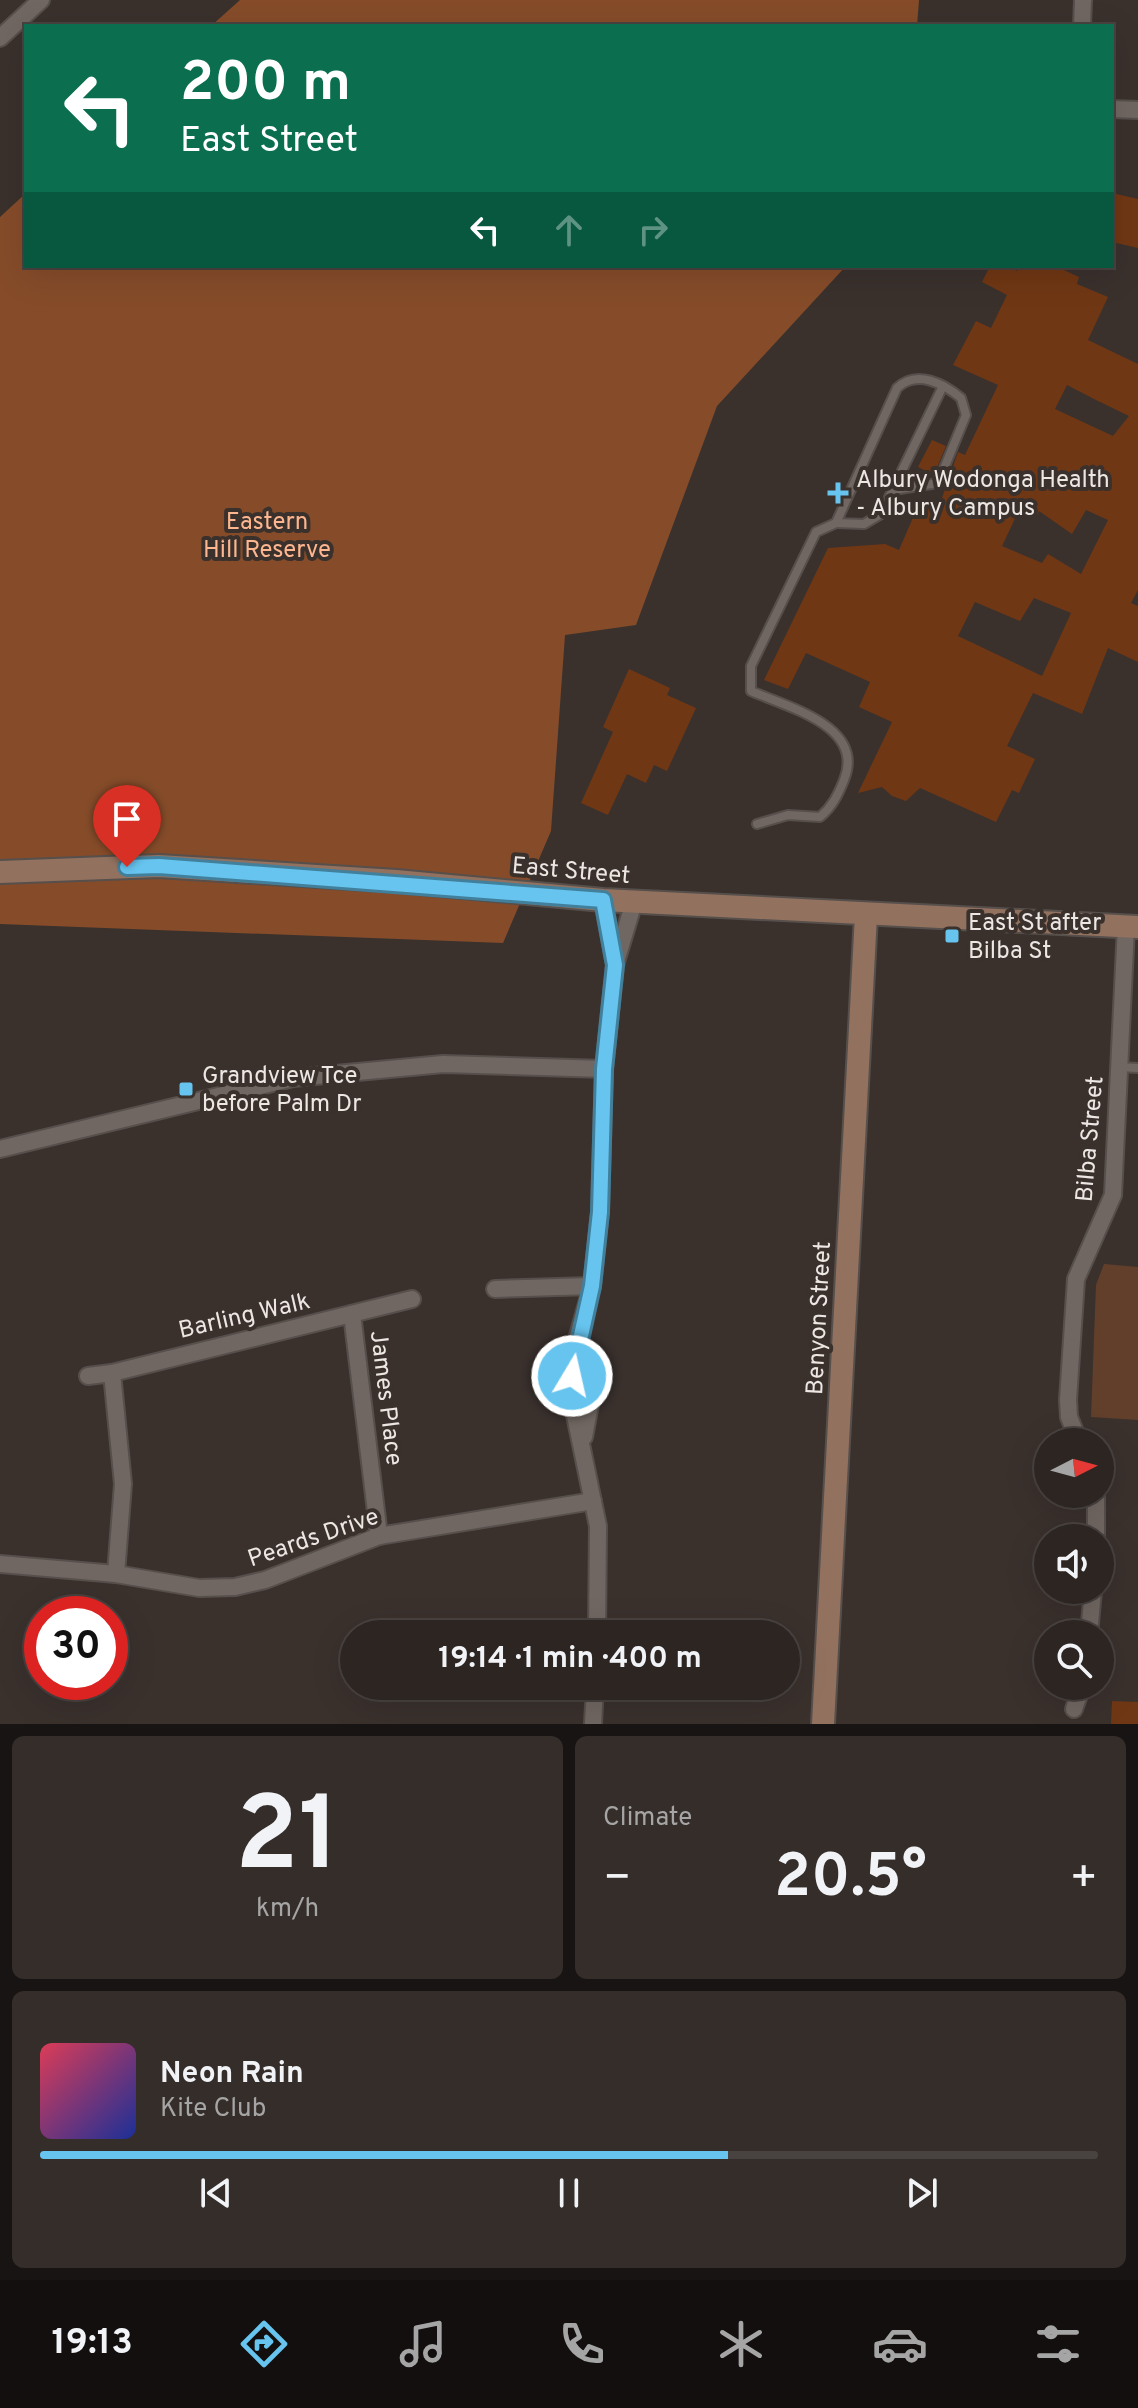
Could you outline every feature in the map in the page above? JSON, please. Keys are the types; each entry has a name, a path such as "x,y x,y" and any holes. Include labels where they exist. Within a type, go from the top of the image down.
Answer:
{"main road":[{"name":"East Street","path":"0,872 159,866 634,902 1132,926"},
{"name":"Benyon Street","path":"823,1724 866,915"}],"street":[{"path":"0,38 41,0"},
{"path":"1082,24 1083,0"},
{"path":"1114,109 1138,110"},
{"path":"603,900 615,965"},
{"path":"598,1620 600,1552 593,1501 571,1396 578,1336 592,1286 600,1212 604,1069 615,965 634,902"},
{"name":"Bilba Street","path":"1073,1428 1068,1400 1076,1279 1113,1195 1119,1067 1132,926"},
{"path":"0,1149 306,1076 443,1064 604,1069"},
{"path":"495,1289 592,1286"},
{"name":"Barling Walk","path":"88,1376 112,1373 412,1299"},
{"name":"James Place","path":"352,1314 379,1536"},
{"path":"112,1373 123,1484 116,1574"},
{"name":"Peards Drive","path":"0,1564 116,1574 199,1588 235,1587 265,1580 379,1536 593,1501"},
{"path":"593,1724 594,1700"},
{"path":"1074,1709 1077,1700"}],"lane":[{"path":"836,523 897,388 903,382 921,378 943,386 961,398 966,415 938,483 893,490"},
{"path":"757,824 788,815 820,817 836,798 847,774 848,755 828,726 751,691 751,666 816,532 836,523 864,524 875,521 943,386"},
{"path":"1119,1067 1138,1068"}],"shaded area":[{"path":"1104,1264 1138,1267 1138,1420 1091,1417 1096,1285"}],"green space":[{"path":"240,0 919,0 917,24 213,24"},
{"name":"Eastern Hill Reserve","path":"24,195 24,268 844,268 717,406 636,625 565,635 551,831 503,943 0,924 0,217"}],"building":[{"path":"1114,193 1138,199 1138,248 1114,242"},
{"path":"989,268 1017,271 1018,268 1059,268 1079,277 1077,284 1108,297 1088,340 1138,364 1138,590 1131,603 1138,606 1138,662 1108,648 1082,714 1033,693 1007,746 1035,759 1019,793 1012,790 996,822 920,788 906,801 892,796 882,787 858,793 892,722 859,707 870,682 806,653 788,689 764,680 828,548 885,544 899,550 915,513 942,498 958,452 965,455 998,385 953,365 976,321 991,328 1007,295 982,282","holes":["1067,385 1129,416 1113,436 1055,409","1020,508 1037,516 1039,511 1072,534 1086,510 1108,520 1081,574 1048,554 1042,563 1002,546","1034,598 1071,613 1042,676 958,636 975,602 1020,621"]},
{"path":"932,440 946,446 934,475 918,467"},
{"path":"629,669 670,688 667,695 696,708 667,771 654,765 646,783 627,774 608,815 581,803 613,732 603,727"},
{"path":"1112,1701 1138,1702 1138,1724 1111,1724"}],"place":[{"name":"Albury Wodonga Health - Albury Campus","path":"838,493"},
{"name":"East St after Bilba St","path":"952,936"},
{"name":"Grandview Tce before Palm Dr","path":"186,1089"}],"route":[{"path":"127,867 159,866 396,881 603,900 615,965 604,1069 600,1212 592,1286 578,1336 572,1376"}]}
